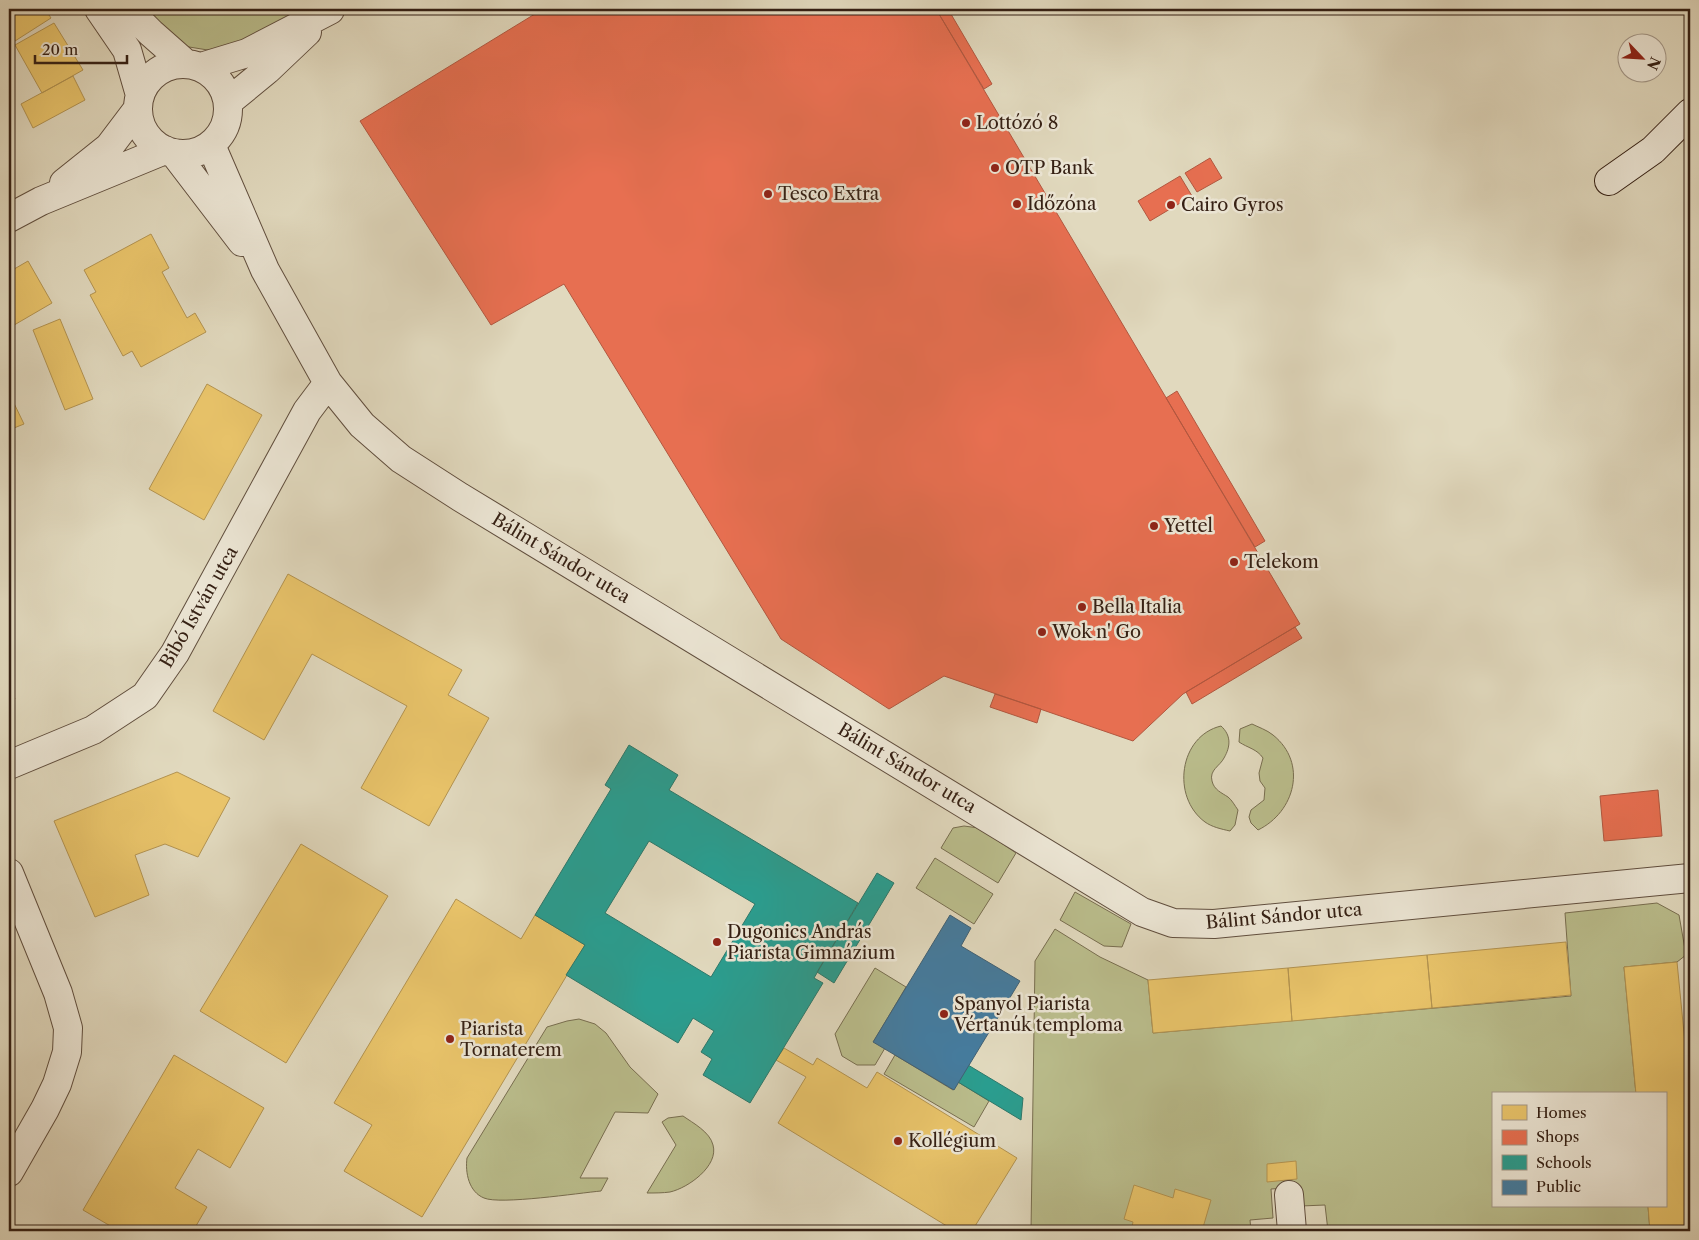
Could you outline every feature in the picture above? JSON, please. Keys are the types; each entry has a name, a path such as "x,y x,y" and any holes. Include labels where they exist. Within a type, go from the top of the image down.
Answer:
{"street":[{"path":"99,9 127,50 138,102 139,120 148,138 169,152"},
{"path":"9,218 41,201 169,152 193,153 210,145 225,126 228,102 224,88 214,75 193,65 150,33 127,9"},
{"path":"41,201 109,147 138,102 146,82 157,71 171,64 193,65 247,53 331,9"},
{"path":"228,102 268,70 331,9"},
{"path":"1609,181 1653,150 1690,113"},
{"name":"Bálint Sándor utca","path":"210,145 265,270 328,383 362,425 401,459 1142,912 1173,923 1214,924 1690,878"},
{"name":"Bálint Sándor utca","path":"169,152 265,270"},
{"name":"Bibó István utca","path":"9,765 93,730 145,696 176,653 307,412 328,383"},
{"path":"9,873 58,993 68,1028 67,1052 58,1084 9,1172"},
{"path":"1289,1195 1292,1231"}],"green space":[{"path":"140,9 302,9 264,36 214,51 183,46"},
{"path":"1252,724 1271,733 1284,746 1291,759 1293,773 1288,799 1281,812 1271,822 1258,830 1251,823 1249,817 1251,810 1264,800 1265,788 1260,781 1259,773 1263,758 1239,742 1240,729"},
{"path":"1221,726 1227,733 1229,745 1224,758 1213,771 1211,777 1218,791 1229,798 1238,810 1235,825 1230,831 1208,824 1194,811 1187,798 1184,783 1184,768 1196,742 1207,732"},
{"path":"964,826 979,828 1016,853 998,883 941,848 953,828"},
{"path":"935,858 993,894 974,924 916,888"},
{"path":"1075,892 1131,924 1122,947 1104,946 1060,920"},
{"path":"1657,903 1679,915 1686,955 1677,962 1624,967 1636,1092 1492,1092 1492,1208 1648,1208 1650,1231 1328,1231 1325,1205 1301,1206 1300,1187 1271,1189 1273,1218 1250,1220 1251,1231 1031,1231 1035,961 1055,929 1100,957 1148,980 1153,1033 1571,996 1565,913"},
{"path":"875,968 906,987 874,1041 885,1048 875,1065 857,1065 842,1056 835,1034"},
{"path":"579,1019 595,1024 606,1033 630,1067 658,1094 648,1113 615,1112 580,1178 608,1178 601,1191 506,1200 484,1198 475,1191 469,1181 467,1158 547,1027"},
{"path":"895,1055 953,1090 958,1082 989,1101 974,1127 884,1074"},
{"path":"683,1116 701,1128 711,1140 714,1153 711,1161 707,1168 693,1181 677,1190 647,1193 676,1145 662,1122 668,1118"}],"building: Homes":[{"path":"9,9 45,9 51,18 15,41 9,31"},
{"path":"54,23 83,70 42,93 15,45"},
{"path":"73,76 85,100 33,128 21,104"},
{"path":"151,234 169,268 162,272 187,318 195,313 206,332 141,367 132,351 123,356 90,295 96,292 84,270"},
{"path":"28,261 52,303 9,328 9,272"},
{"path":"60,319 93,399 65,410 33,330"},
{"path":"207,384 262,415 204,520 149,489"},
{"path":"9,393 24,424 9,430"},
{"path":"288,574 462,670 448,695 489,718 429,826 361,788 407,706 312,654 264,740 213,711"},
{"path":"9,685 15,699 9,702"},
{"path":"177,772 230,798 198,857 165,844 135,855 149,895 95,917 54,821"},
{"path":"301,844 388,896 286,1063 200,1011"},
{"name":"Piarista Tornaterem","path":"456,899 521,939 535,915 585,945 422,1217 344,1171 372,1125 334,1103"},
{"path":"1566,942 1571,995 1432,1008 1427,955"},
{"path":"1427,955 1432,1008 1292,1021 1288,968"},
{"path":"1677,962 1690,1094 1690,1231 1650,1231 1648,1208 1666,1208 1666,1092 1636,1092 1624,967"},
{"path":"1288,968 1292,1021 1153,1033 1148,980"},
{"name":"Kollégium","path":"784,1048 813,1065 817,1058 867,1088 877,1072 1017,1158 972,1231 955,1231 778,1123 806,1077 776,1060"},
{"path":"174,1055 264,1108 230,1168 198,1149 175,1188 207,1207 193,1231 119,1231 83,1210"},
{"path":"1296,1161 1297,1179 1267,1182 1267,1164"},
{"path":"1134,1185 1173,1198 1175,1189 1211,1200 1202,1231 1131,1231 1133,1222 1124,1219"}],"building: Shops":[{"path":"543,9 936,9 1300,624 1183,694 1133,741 944,676 889,709 781,639 564,284 491,325 360,121"},
{"path":"936,9 948,9 992,84 984,89"},
{"path":"1210,158 1222,178 1197,192 1185,173"},
{"path":"1180,176 1192,196 1150,221 1138,201"},
{"path":"1177,391 1265,541 1255,547 1166,398"},
{"path":"1295,627 1302,638 1192,704 1186,692"},
{"path":"995,694 1041,709 1037,723 990,707"},
{"path":"1658,790 1662,836 1604,841 1600,796"}],"building: Schools":[{"path":"629,745 678,775 669,790 858,903 814,978 823,983 750,1103 703,1075 712,1059 701,1052 714,1031 693,1018 678,1043 566,975 585,945 535,915 611,789 605,785","holes":["649,841 755,904 711,977 605,913"]},
{"path":"877,873 894,883 834,983 817,972"},
{"path":"968,1065 1023,1098 1021,1120 958,1082"}],"building: Public":[{"name":"Spanyol Piarista Vértanúk temploma","path":"950,915 971,928 961,946 1020,981 954,1090 873,1042"}],"place":[{"name":"Lottózó 8","path":"966,123"},
{"name":"OTP Bank","path":"995,168"},
{"name":"Tesco Extra","path":"768,194"},
{"name":"Időzóna","path":"1017,204"},
{"name":"Cairo Gyros","path":"1171,205"},
{"name":"Yettel","path":"1154,526"},
{"name":"Telekom","path":"1234,562"},
{"name":"Bella Italia","path":"1082,607"},
{"name":"Wok n' Go","path":"1042,632"},
{"name":"Dugonics András Piarista Gimnázium","path":"717,942"},
{"name":"Spanyol Piarista Vértanúk temploma","path":"944,1014"},
{"name":"Piarista Tornaterem","path":"450,1039"},
{"name":"Kollégium","path":"898,1141"}]}
